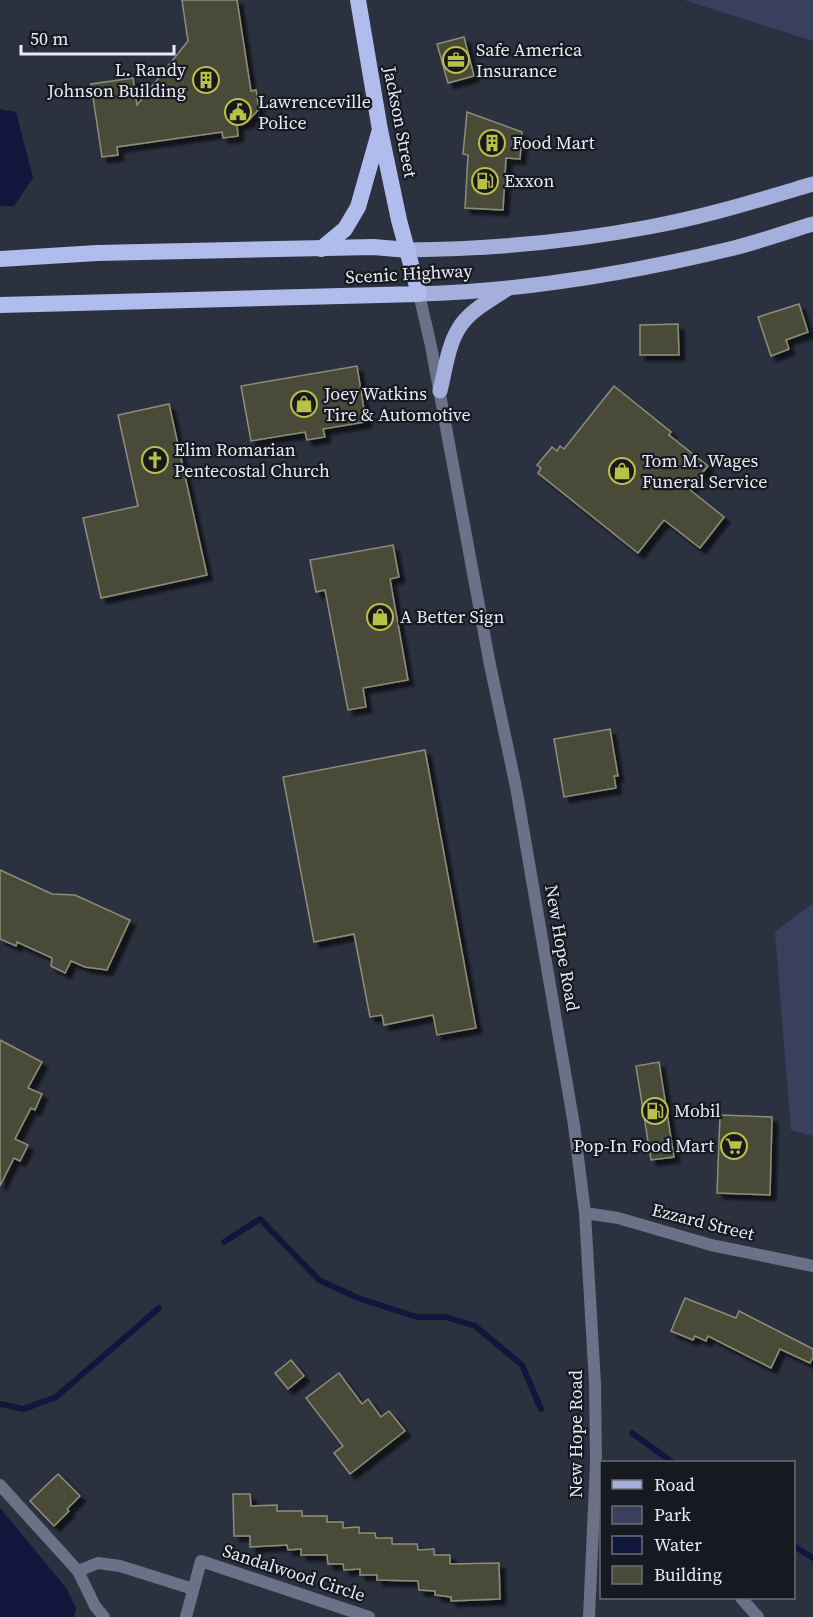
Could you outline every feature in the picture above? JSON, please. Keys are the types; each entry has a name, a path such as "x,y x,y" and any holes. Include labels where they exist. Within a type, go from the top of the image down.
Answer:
{"highway":[{"name":"Jackson Street","path":"358,0 380,130 419,294"},
{"path":"321,249 345,229 358,207 380,130"},
{"name":"Scenic Highway","path":"0,259 97,254 373,247 408,250"},
{"name":"Scenic Highway","path":"0,305 419,294"}],"main road":[{"name":"Scenic Highway","path":"408,250 447,250 547,242 648,227 712,213 813,184"},
{"name":"Scenic Highway","path":"419,294 461,293 585,279 736,247 813,224"},
{"path":"440,391 458,328 476,310 510,287"}],"street":[{"name":"New Hope Road","path":"419,294 440,391 490,665 516,788 573,1115 585,1213 593,1326 598,1463 589,1617"},
{"name":"Ezzard Street","path":"585,1213 618,1218 711,1245 813,1266"},
{"path":"0,1485 71,1566 78,1571 95,1606 104,1617"},
{"name":"Sandalwood Circle","path":"186,1617 201,1562 369,1617"},
{"path":"78,1571 98,1563 120,1566 193,1589"},
{"path":"742,1599 758,1617"}],"green space":[{"path":"684,0 813,0 813,41"},
{"path":"813,903 813,1136 791,1130 775,932"}],"water":[{"path":"0,109 16,112 33,178 14,206 0,206"},
{"path":"0,1508 67,1589 76,1609 74,1617 0,1617"}],"building":[{"name":"L. Randy Johnson Building","path":"182,0 237,0 251,91 256,90 259,109 248,121 237,125 238,136 223,138 222,132 117,147 118,155 102,157 91,84 133,78 137,105 188,41"},
{"name":"Safe America Insurance","path":"464,37 474,76 448,83 437,44"},
{"path":"467,112 522,132 520,159 506,158 503,210 465,208 468,155 463,154"},
{"path":"799,304 808,332 786,340 789,349 771,356 758,317"},
{"path":"678,324 679,355 640,355 640,325"},
{"name":"Joey Watkins Tire & Automotive","path":"357,366 366,422 323,429 325,437 307,440 305,432 251,441 241,386"},
{"name":"Tom M. Wages Funeral Service","path":"614,386 671,432 669,435 708,466 689,489 724,517 700,548 664,520 638,553 538,473 541,468 537,465 552,447 557,451 560,446 564,449"},
{"name":"Elim Romarian Pentecostal Church","path":"169,404 207,575 101,598 83,518 138,506 118,415"},
{"path":"393,545 399,577 390,579 408,680 363,688 366,707 348,710 325,590 316,592 310,560"},
{"path":"610,729 618,776 614,776 616,788 564,797 554,739"},
{"path":"425,750 476,1028 437,1035 433,1015 384,1025 382,1015 370,1017 354,934 314,942 283,777"},
{"path":"0,870 52,894 75,895 130,920 107,970 85,967 71,961 65,973 51,966 52,958 17,942 16,946 0,939"},
{"path":"0,1040 42,1062 28,1088 42,1094 35,1110 31,1108 15,1139 28,1145 20,1161 14,1158 0,1186"},
{"name":"Mobil","path":"659,1062 674,1157 651,1160 636,1066"},
{"path":"720,1115 772,1117 770,1195 717,1193"},
{"path":"685,1298 736,1318 739,1311 813,1349 813,1357 810,1363 780,1349 771,1368 708,1336 706,1341 695,1336 693,1340 671,1331"},
{"path":"291,1360 304,1376 288,1389 275,1373"},
{"path":"339,1373 362,1404 368,1399 381,1417 389,1411 405,1431 350,1474 334,1453 343,1446 306,1398"},
{"path":"58,1474 80,1496 54,1526 30,1501"},
{"path":"233,1494 250,1494 251,1506 277,1505 277,1511 302,1511 302,1516 327,1516 327,1522 343,1522 343,1528 359,1527 359,1533 375,1533 376,1538 392,1538 392,1544 417,1544 418,1550 434,1549 434,1555 450,1555 450,1564 499,1563 500,1599 451,1601 451,1597 435,1595 435,1591 419,1590 418,1581 377,1580 377,1575 360,1575 360,1569 344,1570 343,1564 328,1564 327,1555 301,1555 301,1549 288,1550 287,1545 250,1547 250,1536 234,1536"}],"waterway":[{"path":"224,1242 260,1219 319,1280 358,1298 417,1317 446,1317 475,1326 522,1365 541,1409"},
{"path":"0,1404 24,1409 56,1397 159,1308"},
{"path":"632,1433 671,1461"},
{"path":"795,1547 813,1558"}],"place":[{"name":"Safe America Insurance","path":"456,60"},
{"name":"L. Randy Johnson Building","path":"206,80"},
{"name":"Lawrenceville Police","path":"238,112"},
{"name":"Food Mart","path":"492,143"},
{"name":"Exxon","path":"485,181"},
{"name":"Joey Watkins Tire & Automotive","path":"304,404"},
{"name":"Elim Romarian Pentecostal Church","path":"155,460"},
{"name":"Tom M. Wages Funeral Service","path":"622,471"},
{"name":"A Better Sign","path":"380,617"},
{"name":"Mobil","path":"655,1111"},
{"name":"Pop-In Food Mart","path":"734,1146"}]}
